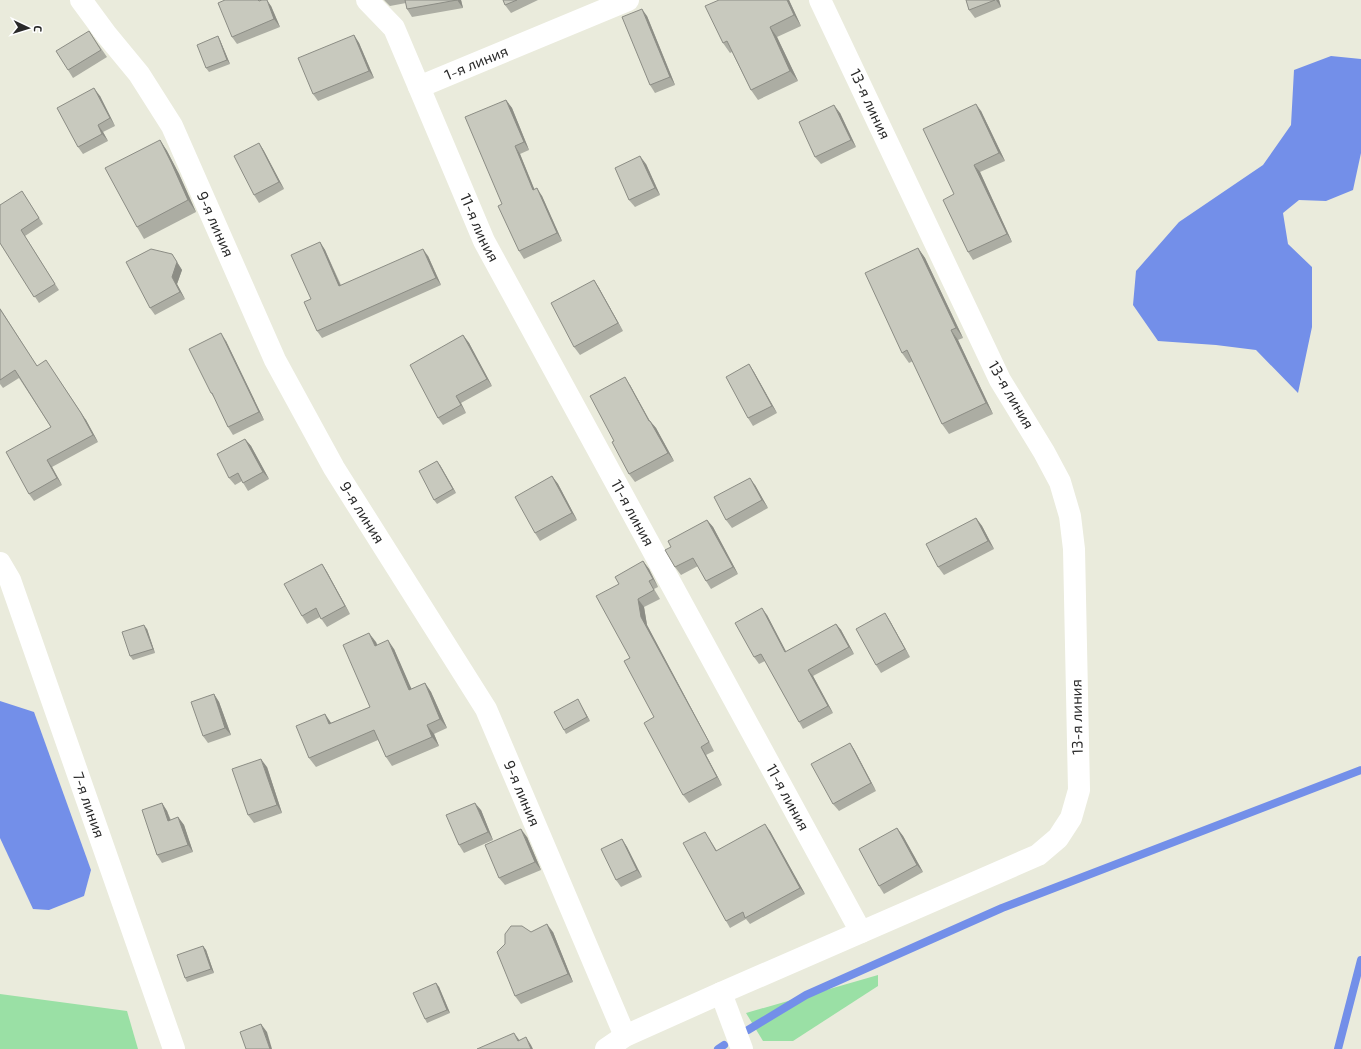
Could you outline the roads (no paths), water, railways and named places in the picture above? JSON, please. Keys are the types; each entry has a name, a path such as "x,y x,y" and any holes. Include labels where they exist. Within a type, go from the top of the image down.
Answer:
{"street":[{"name":"9-я линия","path":"81,0 106,34 139,74 172,126 275,360 334,468 486,709 625,1036"},
{"path":"367,0 394,28 419,86"},
{"name":"1-я линия","path":"419,86 628,0"},
{"name":"13-я линия","path":"606,1049 625,1036 1038,855 1058,838 1071,818 1078,790 1074,549 1070,516 1060,482 1044,452 1000,380 820,0"},
{"name":"11-я линия","path":"419,86 484,240 861,932"},
{"name":"7-я линия","path":"0,563 10,580 174,1049"},
{"path":"721,993 742,1049"}],"water":[{"path":"1331,56 1361,59 1361,153 1353,190 1326,201 1299,200 1283,213 1288,244 1312,267 1312,327 1298,393 1256,350 1216,345 1158,341 1133,305 1136,271 1179,222 1263,165 1291,125 1294,70"},
{"path":"0,701 34,712 91,870 84,896 49,910 33,909 0,838"}],"waterway":[{"path":"748,1030 806,995 1002,908 1361,770"},
{"path":"1338,1049 1361,960"},
{"path":"718,1049 724,1045"}]}
